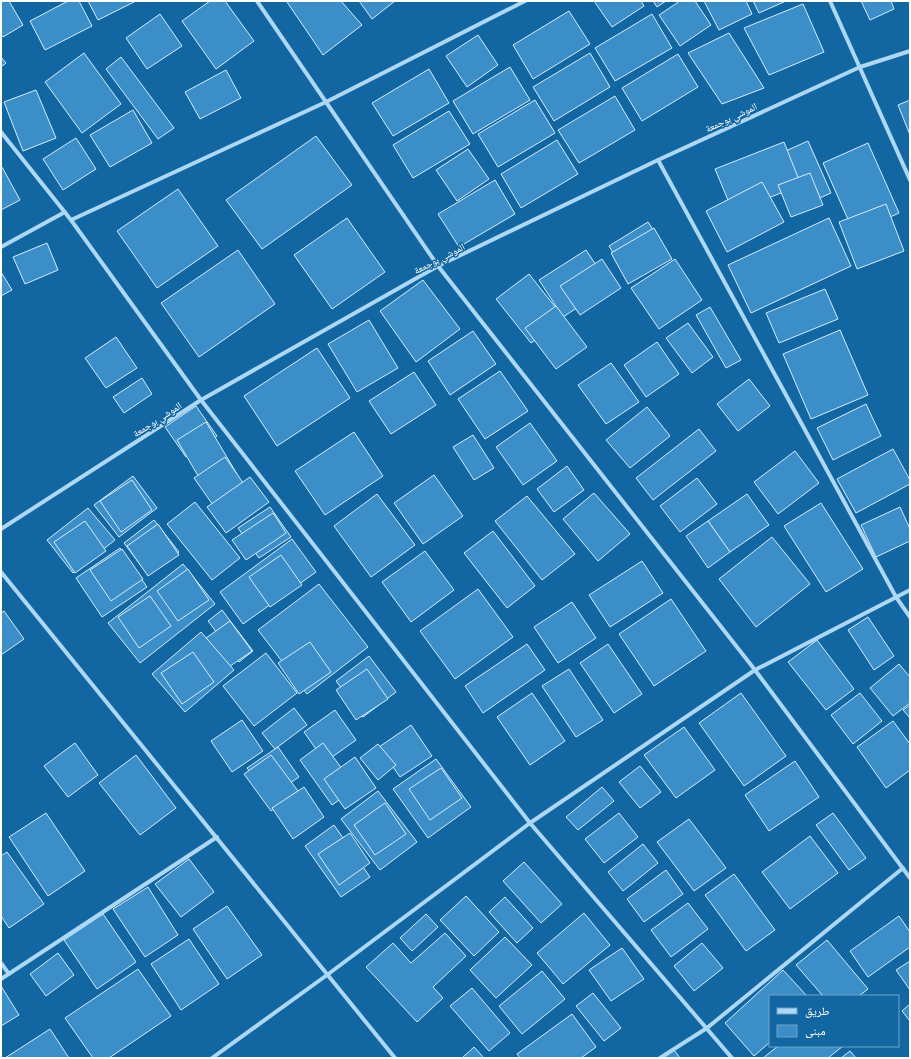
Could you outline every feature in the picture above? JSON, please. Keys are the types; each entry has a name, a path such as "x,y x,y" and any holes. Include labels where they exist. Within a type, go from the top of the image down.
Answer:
{"street":[{"path":"256,1 438,266 755,670 910,878"},
{"path":"72,220 326,102 525,1"},
{"path":"830,1 910,180"},
{"name":"الموشي بوجمعة","path":"1,529 201,400 438,266 658,160 860,66 910,50"},
{"path":"1,132 72,220 201,400 530,823 732,1058"},
{"path":"658,160 896,597 910,618"},
{"path":"1,247 65,212"},
{"path":"1,572 395,1058"},
{"path":"212,1058 327,975 530,823 755,670 910,590"},
{"path":"1,979 217,837"},
{"path":"660,1058 707,1028 903,868"},
{"path":"1,963 9,974"}],"building":[{"path":"1,1 9,1 23,25 3,37 1,34"},
{"path":"68,1 79,1 92,26 45,50 30,21"},
{"path":"88,1 136,1 98,20"},
{"path":"210,1 225,1 254,41 216,69 182,21"},
{"path":"341,1 362,25 323,55 287,2"},
{"path":"359,1 395,1 372,19"},
{"path":"594,1 641,1 644,6 612,27"},
{"path":"653,1 666,1 657,7"},
{"path":"680,1 695,1 711,25 680,46 659,15"},
{"path":"704,1 746,1 752,14 719,30"},
{"path":"753,1 786,1 759,13"},
{"path":"861,1 891,1 894,9 870,20"},
{"path":"803,4 824,52 769,75 744,28"},
{"path":"569,11 590,44 533,79 513,45"},
{"path":"160,14 182,46 147,69 126,38"},
{"path":"652,14 672,48 615,81 595,48"},
{"path":"729,33 764,88 722,104 688,53"},
{"path":"478,35 498,65 467,87 446,56"},
{"path":"84,53 121,104 82,133 45,82"},
{"path":"590,53 610,87 554,121 533,87"},
{"path":"678,54 698,87 642,121 622,88"},
{"path":"1,57 6,63 1,67"},
{"path":"121,57 174,128 158,139 106,69"},
{"path":"510,67 530,100 473,134 453,101"},
{"path":"429,69 449,103 393,136 372,103"},
{"path":"226,70 241,98 200,119 185,92"},
{"path":"36,90 56,138 23,151 4,102"},
{"path":"615,96 635,130 579,163 558,130"},
{"path":"535,100 555,133 498,167 478,134"},
{"path":"910,100 910,135 898,105"},
{"path":"133,110 152,143 110,167 90,135"},
{"path":"449,111 470,144 413,178 393,145"},
{"path":"316,136 352,185 262,249 226,200"},
{"path":"76,138 96,169 63,190 43,159"},
{"path":"557,140 578,174 521,208 501,174"},
{"path":"808,141 831,193 804,205 781,153"},
{"path":"784,142 801,185 733,212 715,169"},
{"path":"868,143 899,213 854,233 823,163"},
{"path":"468,149 489,179 457,201 436,170"},
{"path":"2,167 20,200 1,210 1,168"},
{"path":"810,173 823,205 791,217 778,185"},
{"path":"495,180 515,214 459,247 438,214"},
{"path":"762,182 784,222 727,252 706,211"},
{"path":"178,189 218,246 157,288 117,231"},
{"path":"886,204 904,251 857,269 839,222"},
{"path":"347,218 385,272 332,309 294,255"},
{"path":"829,218 851,266 751,313 728,265"},
{"path":"648,222 666,250 627,275 609,246"},
{"path":"654,228 672,259 628,284 611,253"},
{"path":"47,243 58,270 25,284 13,257"},
{"path":"238,250 275,304 199,357 161,303"},
{"path":"586,250 610,286 563,317 539,280"},
{"path":"602,259 621,288 580,315 560,286"},
{"path":"675,259 702,300 659,329 631,288"},
{"path":"1,272 12,290 1,296"},
{"path":"529,274 564,318 531,343 496,299"},
{"path":"423,280 460,329 416,362 380,311"},
{"path":"825,289 838,319 779,343 766,313"},
{"path":"556,306 587,347 556,369 525,328"},
{"path":"710,307 741,360 726,368 696,315"},
{"path":"369,320 398,368 357,392 328,344"},
{"path":"688,323 713,357 692,373 666,338"},
{"path":"840,330 868,395 811,419 783,354"},
{"path":"473,331 496,364 450,395 428,361"},
{"path":"116,337 137,368 106,388 85,358"},
{"path":"657,342 679,374 646,397 624,365"},
{"path":"317,348 350,398 277,446 244,396"},
{"path":"611,363 639,402 606,424 578,385"},
{"path":"500,371 528,411 485,439 458,399"},
{"path":"414,372 436,405 391,434 369,401"},
{"path":"142,378 152,394 124,413 113,397"},
{"path":"749,379 770,406 738,431 717,404"},
{"path":"866,404 881,436 833,460 817,428"},
{"path":"196,406 217,436 186,457 165,427"},
{"path":"647,407 670,436 630,468 606,440"},
{"path":"206,422 237,474 207,491 177,440"},
{"path":"530,423 557,461 523,485 496,447"},
{"path":"699,429 716,451 653,500 636,478"},
{"path":"354,432 383,476 325,515 295,471"},
{"path":"473,435 494,468 474,480 453,447"},
{"path":"893,449 910,480 910,484 856,513 837,479"},
{"path":"795,451 819,483 778,514 754,482"},
{"path":"225,457 246,487 215,508 194,478"},
{"path":"567,466 584,490 554,512 537,489"},
{"path":"434,475 463,516 423,544 394,503"},
{"path":"133,476 157,508 119,537 94,505"},
{"path":"250,477 269,502 226,533 207,507"},
{"path":"697,478 717,504 680,532 660,506"},
{"path":"132,480 152,510 121,532 100,501"},
{"path":"594,493 630,534 598,561 563,519"},
{"path":"377,494 415,545 371,577 334,526"},
{"path":"747,494 769,525 730,552 708,521"},
{"path":"527,496 575,554 542,580 495,521"},
{"path":"195,502 240,558 212,580 167,524"},
{"path":"821,503 863,569 826,592 784,526"},
{"path":"270,507 291,537 259,558 238,528"},
{"path":"900,507 910,529 910,541 876,557 861,525"},
{"path":"88,508 115,540 73,573 47,540"},
{"path":"273,513 286,533 246,560 232,540"},
{"path":"154,520 179,552 148,575 124,543"},
{"path":"85,521 106,551 75,573 54,542"},
{"path":"708,521 730,552 708,568 686,536"},
{"path":"158,524 179,555 148,576 127,546"},
{"path":"493,531 535,586 507,608 464,553"},
{"path":"772,537 810,584 756,627 719,579"},
{"path":"292,539 316,572 243,624 220,592"},
{"path":"120,548 147,587 102,617 76,578"},
{"path":"122,549 143,579 111,601 90,570"},
{"path":"425,551 454,590 411,622 382,582"},
{"path":"281,555 302,585 270,607 249,577"},
{"path":"642,561 663,593 610,627 589,595"},
{"path":"183,564 215,604 140,663 108,623"},
{"path":"188,569 209,600 178,621 157,591"},
{"path":"319,584 368,647 307,694 258,630"},
{"path":"478,589 513,637 455,679 420,631"},
{"path":"150,596 171,626 139,648 118,617"},
{"path":"671,599 706,651 654,686 619,634"},
{"path":"572,602 596,638 558,663 534,627"},
{"path":"222,610 253,651 239,662 208,621"},
{"path":"4,611 24,639 1,655 1,613"},
{"path":"868,617 894,656 874,670 848,630"},
{"path":"230,621 252,651 220,673 199,643"},
{"path":"201,632 234,670 185,712 152,674"},
{"path":"817,640 854,689 826,710 788,662"},
{"path":"310,642 331,672 299,694 278,663"},
{"path":"527,644 545,670 483,713 465,686"},
{"path":"608,644 642,694 614,713 580,663"},
{"path":"193,652 214,682 182,704 161,673"},
{"path":"266,653 297,693 254,726 223,686"},
{"path":"369,656 396,692 363,717 336,681"},
{"path":"899,664 910,677 910,703 893,716 870,688"},
{"path":"367,669 388,699 356,720 336,690"},
{"path":"569,669 603,720 576,737 542,686"},
{"path":"532,693 565,741 530,765 497,717"},
{"path":"741,693 786,756 744,786 699,723"},
{"path":"860,693 882,721 853,744 831,715"},
{"path":"910,705 910,718 903,710"},
{"path":"294,708 307,725 275,749 262,733"},
{"path":"335,710 356,740 325,762 304,732"},
{"path":"242,720 263,751 232,772 211,741"},
{"path":"893,721 910,744 910,770 886,788 857,747"},
{"path":"411,725 432,756 400,777 379,747"},
{"path":"684,727 715,770 676,798 644,755"},
{"path":"75,743 98,775 68,797 44,766"},
{"path":"323,743 356,788 332,805 300,760"},
{"path":"378,744 396,765 378,780 360,758"},
{"path":"278,747 299,777 267,798 247,768"},
{"path":"136,755 176,808 140,835 99,783"},
{"path":"271,755 298,791 271,811 244,774"},
{"path":"355,757 376,788 345,809 324,779"},
{"path":"436,759 471,807 428,838 393,789"},
{"path":"795,761 819,797 769,831 745,795"},
{"path":"640,766 661,792 640,808 619,782"},
{"path":"441,768 462,798 430,820 409,789"},
{"path":"304,787 324,817 293,839 272,808"},
{"path":"602,787 614,801 578,830 566,817"},
{"path":"378,791 417,842 380,870 341,819"},
{"path":"385,803 406,834 375,855 354,825"},
{"path":"46,813 85,871 48,896 9,837"},
{"path":"619,813 638,837 604,863 585,839"},
{"path":"833,813 866,858 849,870 816,825"},
{"path":"689,819 726,868 694,891 657,842"},
{"path":"334,825 370,877 341,897 305,846"},
{"path":"350,833 370,863 339,885 318,854"},
{"path":"810,836 838,873 790,909 762,872"},
{"path":"643,844 658,863 623,891 608,872"},
{"path":"7,852 44,904 9,928 1,916 1,856"},
{"path":"189,859 214,892 181,917 155,884"},
{"path":"524,862 562,904 541,923 503,881"},
{"path":"666,870 683,894 644,922 627,899"},
{"path":"734,874 775,930 746,951 705,895"},
{"path":"148,887 178,935 145,957 113,909"},
{"path":"466,896 499,932 474,956 440,920"},
{"path":"505,897 533,928 517,943 489,912"},
{"path":"688,903 708,929 671,957 651,930"},
{"path":"227,906 262,955 227,979 193,929"},
{"path":"584,913 610,945 563,984 537,953"},
{"path":"103,914 136,962 97,989 64,940"},
{"path":"426,914 438,927 412,951 400,938"},
{"path":"899,916 910,932 910,947 868,977 850,951"},
{"path":"445,933 466,956 433,987 443,998 417,1022 366,967 393,943 411,963"},
{"path":"505,937 532,965 496,998 470,970"},
{"path":"189,939 219,984 181,1010 151,964"},
{"path":"827,940 868,989 860,995 822,995 796,965"},
{"path":"702,943 723,968 694,991 674,966"},
{"path":"622,948 644,979 611,1001 589,970"},
{"path":"58,953 74,975 46,996 30,974"},
{"path":"910,961 910,990 896,970"},
{"path":"138,969 171,1016 109,1058 93,1058 65,1018"},
{"path":"783,970 806,995 769,995 769,1043 754,1056 725,1023"},
{"path":"542,971 565,999 522,1034 499,1006"},
{"path":"1,986 19,1015 1,1026"},
{"path":"472,988 510,1033 489,1051 450,1006"},
{"path":"593,993 621,1028 604,1041 576,1006"},
{"path":"910,1004 910,1021 902,1011"},
{"path":"572,1014 596,1047 581,1058 520,1058 517,1054"},
{"path":"50,1029 69,1058 5,1058"},
{"path":"474,1047 484,1058 462,1058"},
{"path":"777,1047 842,1047 828,1058 763,1058"},
{"path":"674,1050 680,1058 663,1058"},
{"path":"850,1051 856,1058 841,1058"}]}
